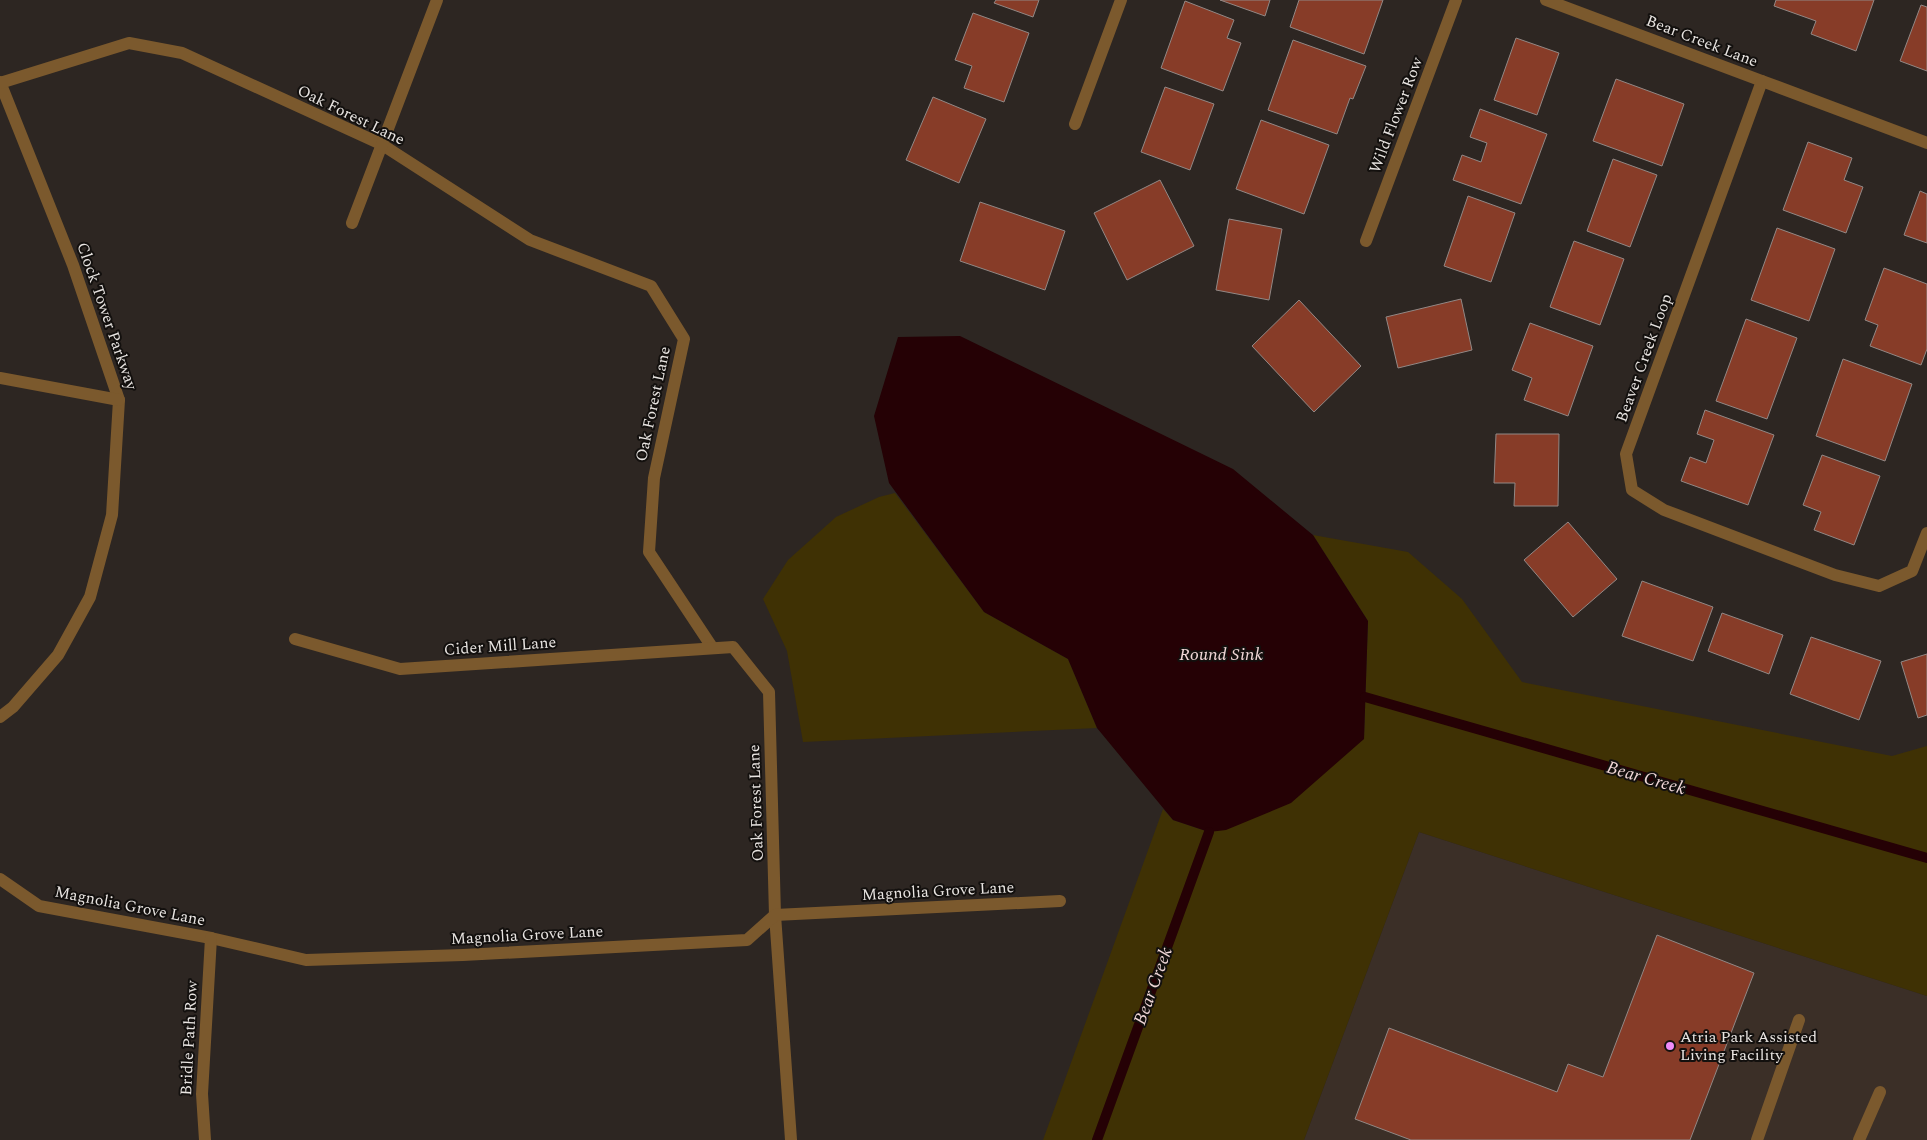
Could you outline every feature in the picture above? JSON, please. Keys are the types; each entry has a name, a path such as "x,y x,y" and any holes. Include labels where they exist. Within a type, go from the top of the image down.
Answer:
{"street":[{"path":"352,223 438,0"},
{"path":"1075,124 1121,0"},
{"name":"Wild Flower Row","path":"1366,241 1456,0"},
{"name":"Bear Creek Lane","path":"1546,0 1762,81"},
{"name":"Oak Forest Lane","path":"0,83 129,43 182,53 381,144 530,240 651,286 684,339 654,478 649,552 712,647 733,647 769,692 775,915 791,1140"},
{"path":"1762,81 1927,143"},
{"name":"Beaver Creek Loop","path":"1762,81 1626,454 1632,490 1664,510 1835,575 1879,586 1912,571 1927,533"},
{"name":"Clock Tower Parkway","path":"0,83 73,265 119,400 112,515 90,597 58,656 13,708 0,717"},
{"path":"0,378 119,400"},
{"name":"Cider Mill Lane","path":"295,639 400,669 712,647"},
{"name":"Magnolia Grove Lane","path":"0,879 39,906 211,938 306,960 464,955 747,940 775,915 1060,901"},
{"name":"Bridle Path Row","path":"205,1140 202,1094 211,938"},
{"path":"1757,1140 1799,1020"},
{"path":"1859,1140 1880,1092"}],"shaded area":[{"path":"895,493 984,612 1068,659 1097,728 803,742 787,651 763,599 788,560 836,517 879,497"},
{"path":"1313,535 1408,552 1462,599 1522,682 1892,756 1927,746 1927,996 1419,832 1304,1140 1043,1140 1163,809 1173,820 1209,832 1364,739 1368,621"},
{"path":"1419,832 1927,996 1927,1140 1304,1140"}],"water":[{"name":"Round Sink","path":"960,336 1233,469 1313,535 1368,621 1364,739 1291,803 1226,830 1209,832 1173,820 1097,728 1068,659 984,612 889,483 874,416 898,337"}],"building":[{"path":"996,0 1039,0 1033,17 994,3"},
{"path":"1220,0 1270,0 1265,16"},
{"path":"1299,0 1383,0 1364,54 1290,27"},
{"path":"1776,0 1874,0 1856,51 1811,34 1816,21 1774,6"},
{"path":"1185,1 1234,20 1227,38 1241,43 1223,91 1161,68"},
{"path":"1921,5 1927,7 1927,71 1900,61"},
{"path":"973,13 1029,33 1004,102 964,88 972,66 955,60"},
{"path":"1516,38 1559,53 1537,115 1494,100"},
{"path":"1293,40 1366,66 1353,99 1350,98 1337,134 1268,110"},
{"path":"1616,79 1684,104 1662,166 1593,141"},
{"path":"1165,87 1214,104 1190,170 1141,152"},
{"path":"933,97 986,119 959,183 906,160"},
{"path":"1480,109 1547,134 1521,204 1453,180 1462,155 1481,162 1487,143 1470,137"},
{"path":"1261,120 1329,145 1304,214 1236,189"},
{"path":"1808,142 1852,158 1844,180 1863,187 1846,233 1783,210"},
{"path":"1613,159 1657,175 1630,247 1587,231"},
{"path":"1160,180 1194,246 1127,280 1094,213"},
{"path":"1920,191 1927,194 1927,243 1904,235"},
{"path":"1468,196 1515,213 1491,282 1444,266"},
{"path":"980,202 1065,231 1045,290 960,261"},
{"path":"1229,219 1282,229 1269,300 1216,290"},
{"path":"1777,228 1835,249 1809,321 1751,300"},
{"path":"1574,241 1624,259 1600,325 1550,307"},
{"path":"1884,268 1927,284 1927,349 1921,365 1870,346 1878,325 1865,320"},
{"path":"1461,299 1472,350 1398,368 1386,317"},
{"path":"1299,300 1361,366 1314,412 1252,346"},
{"path":"1746,319 1797,338 1767,419 1716,401"},
{"path":"1530,323 1593,346 1568,416 1524,400 1532,378 1512,370"},
{"path":"1843,359 1912,384 1885,461 1816,436"},
{"path":"1705,410 1774,435 1748,505 1681,481 1690,457 1706,463 1714,440 1697,434"},
{"path":"1496,434 1559,434 1558,506 1514,506 1515,483 1494,483"},
{"path":"1822,455 1880,476 1854,545 1814,530 1821,512 1803,505"},
{"path":"1568,522 1617,579 1573,617 1524,560"},
{"path":"1642,581 1713,607 1693,661 1622,636"},
{"path":"1722,613 1783,635 1769,674 1708,651"},
{"path":"1811,637 1881,661 1859,720 1790,694"},
{"path":"1927,654 1927,715 1918,718 1901,662"},
{"name":"Atria Park Assisted Living Facility","path":"1657,935 1754,973 1690,1140 1411,1140 1355,1119 1389,1028 1557,1092 1568,1064 1603,1077"}],"waterway":[{"name":"Bear Creek","path":"1365,697 1927,858"},
{"name":"Bear Creek","path":"1097,1140 1209,832"}],"place":[{"name":"Atria Park Assisted Living Facility","path":"1670,1046"}]}
